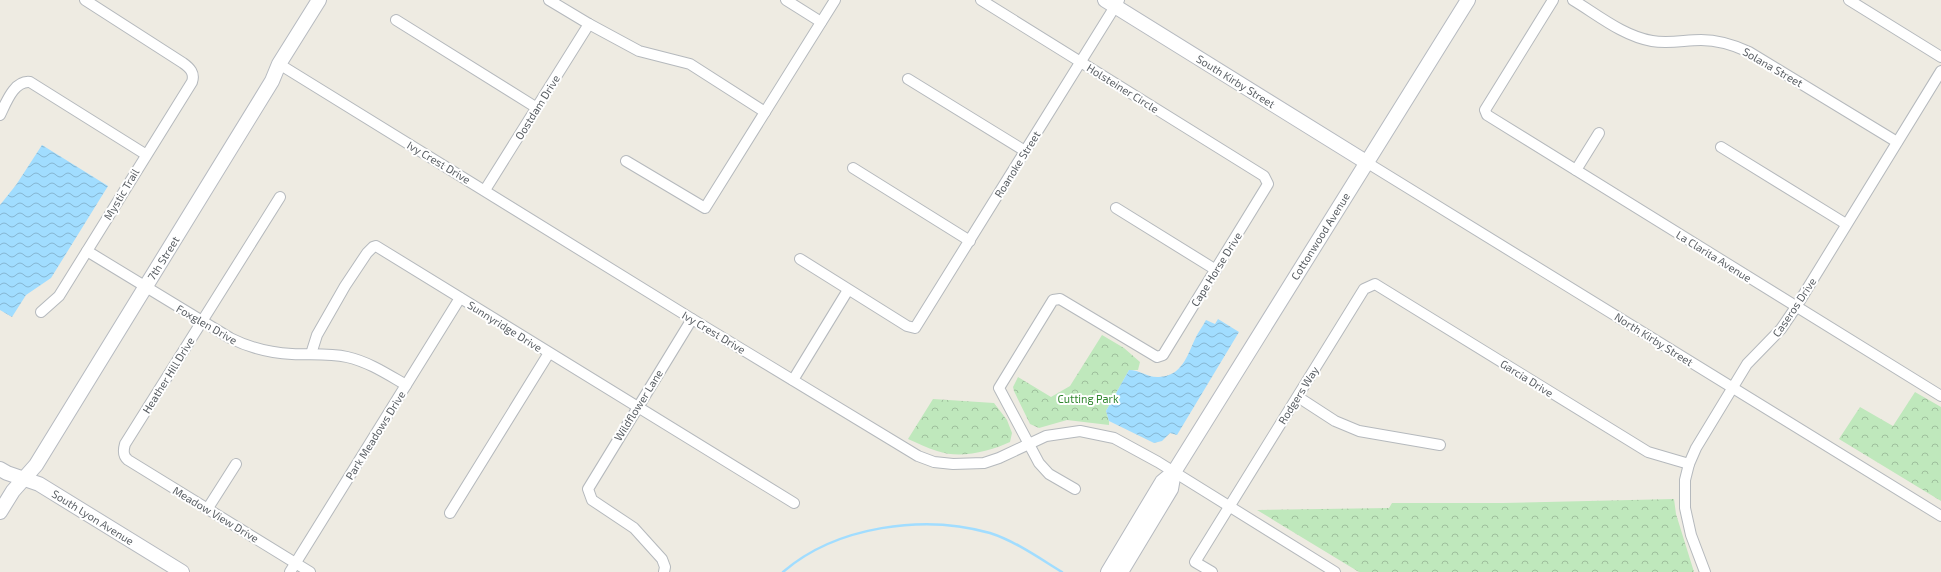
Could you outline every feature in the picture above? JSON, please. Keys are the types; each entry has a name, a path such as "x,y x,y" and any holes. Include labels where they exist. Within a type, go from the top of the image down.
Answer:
{"street":[{"name":"Mystic Trail","path":"41,312 59,296 145,154 192,82 192,72 184,63 85,0"},
{"name":"7th Street","path":"0,512 13,491 36,465 272,81 279,64 319,0"},
{"path":"549,0 639,51 690,64 765,112"},
{"path":"786,0 821,22"},
{"path":"626,161 705,208 835,0"},
{"name":"Holsteiner Circle","path":"981,0 1264,176"},
{"name":"Cottonwood Avenue","path":"1108,572 1162,482 1174,472 1468,0"},
{"name":"La Clarita Avenue","path":"1553,0 1485,110 1487,115 1941,396"},
{"name":"Solana Street","path":"1573,0 1618,28 1639,38 1661,42 1710,41 1736,46 1749,52 1897,142"},
{"path":"1849,0 1941,57"},
{"name":"Roanoke Street","path":"848,290 908,326 915,328 1081,62 1113,2"},
{"name":"South Kirby Street","path":"1113,2 1366,162"},
{"path":"396,20 537,108"},
{"name":"Oostdam Drive","path":"486,190 589,24"},
{"name":"Ivy Crest Drive","path":"279,64 486,190 692,319 918,456 934,462 953,464 984,463 999,458 1028,443 1046,436 1064,432 1080,431 1114,438 1129,445 1174,472 1334,572"},
{"name":"Caseros Drive","path":"1705,572 1690,535 1685,508 1685,480 1689,464 1696,448 1747,364 1781,330 1796,307 1941,71"},
{"path":"908,78 1025,151"},
{"path":"0,115 18,85 30,82 145,154"},
{"path":"1576,170 1599,133"},
{"path":"1721,147 1846,224"},
{"name":"North Kirby Street","path":"1366,162 1941,516"},
{"path":"853,168 970,241"},
{"name":"Cape Horse Drive","path":"1028,443 999,388 1053,300 1060,299 1157,357 1162,355 1268,184 1264,176"},
{"name":"Heather Hill Drive","path":"124,454 125,444 280,197"},
{"path":"1116,208 1216,270"},
{"name":"Sunnyridge Drive","path":"311,354 316,335 366,253 373,247 380,247 460,298 794,503"},
{"name":"Foxglen Drive","path":"87,251 230,338 259,350 276,353 347,357 363,362 406,385"},
{"path":"792,380 848,290 800,260"},
{"name":"Garcia Drive","path":"1369,285 1375,284 1642,448 1660,457 1689,464"},
{"name":"Rodgers Way","path":"1212,572 1195,562 1364,289 1369,285"},
{"name":"Park Meadows Drive","path":"290,572 460,298"},
{"name":"Wildflower Lane","path":"665,569 662,559 634,528 592,500 588,493 589,485 692,319"},
{"path":"450,512 549,353"},
{"path":"1298,396 1348,427 1359,431 1440,445"},
{"path":"1028,443 1043,469 1075,489"},
{"name":"Meadow View Drive","path":"124,454 128,460 310,572"},
{"path":"208,508 236,464"},
{"name":"South Lyon Avenue","path":"0,469 39,484 182,572"},
{"name":"Cottonwood Avenue","path":"1121,572 1171,489 1174,472"}],"green space":[{"name":"Cutting Park","path":"1102,335 1124,348 1140,362 1138,370 1129,370 1106,411 1109,425 1067,420 1039,428 1030,424 1014,391 1013,387 1018,377 1051,397 1070,386"},
{"path":"1915,392 1941,407 1941,501 1839,439 1860,407 1893,426"},
{"path":"933,399 994,403 1007,420 1012,433 1010,442 993,449 974,453 955,454 937,451 908,439"},
{"path":"1674,499 1676,514 1694,572 1359,572 1257,510 1389,508 1392,503 1503,503"}],"water":[{"path":"42,145 108,186 51,278 26,295 12,317 0,310 0,205 16,185"},
{"path":"1218,319 1239,332 1177,435 1170,433 1162,441 1154,443 1109,421 1106,411 1129,370 1155,377 1167,376 1173,373 1183,364 1196,336 1206,320 1215,324"}],"waterway":[{"path":"783,572 804,556 828,544 854,534 882,528 909,525 964,527 990,533 1009,540 1062,572"}]}
